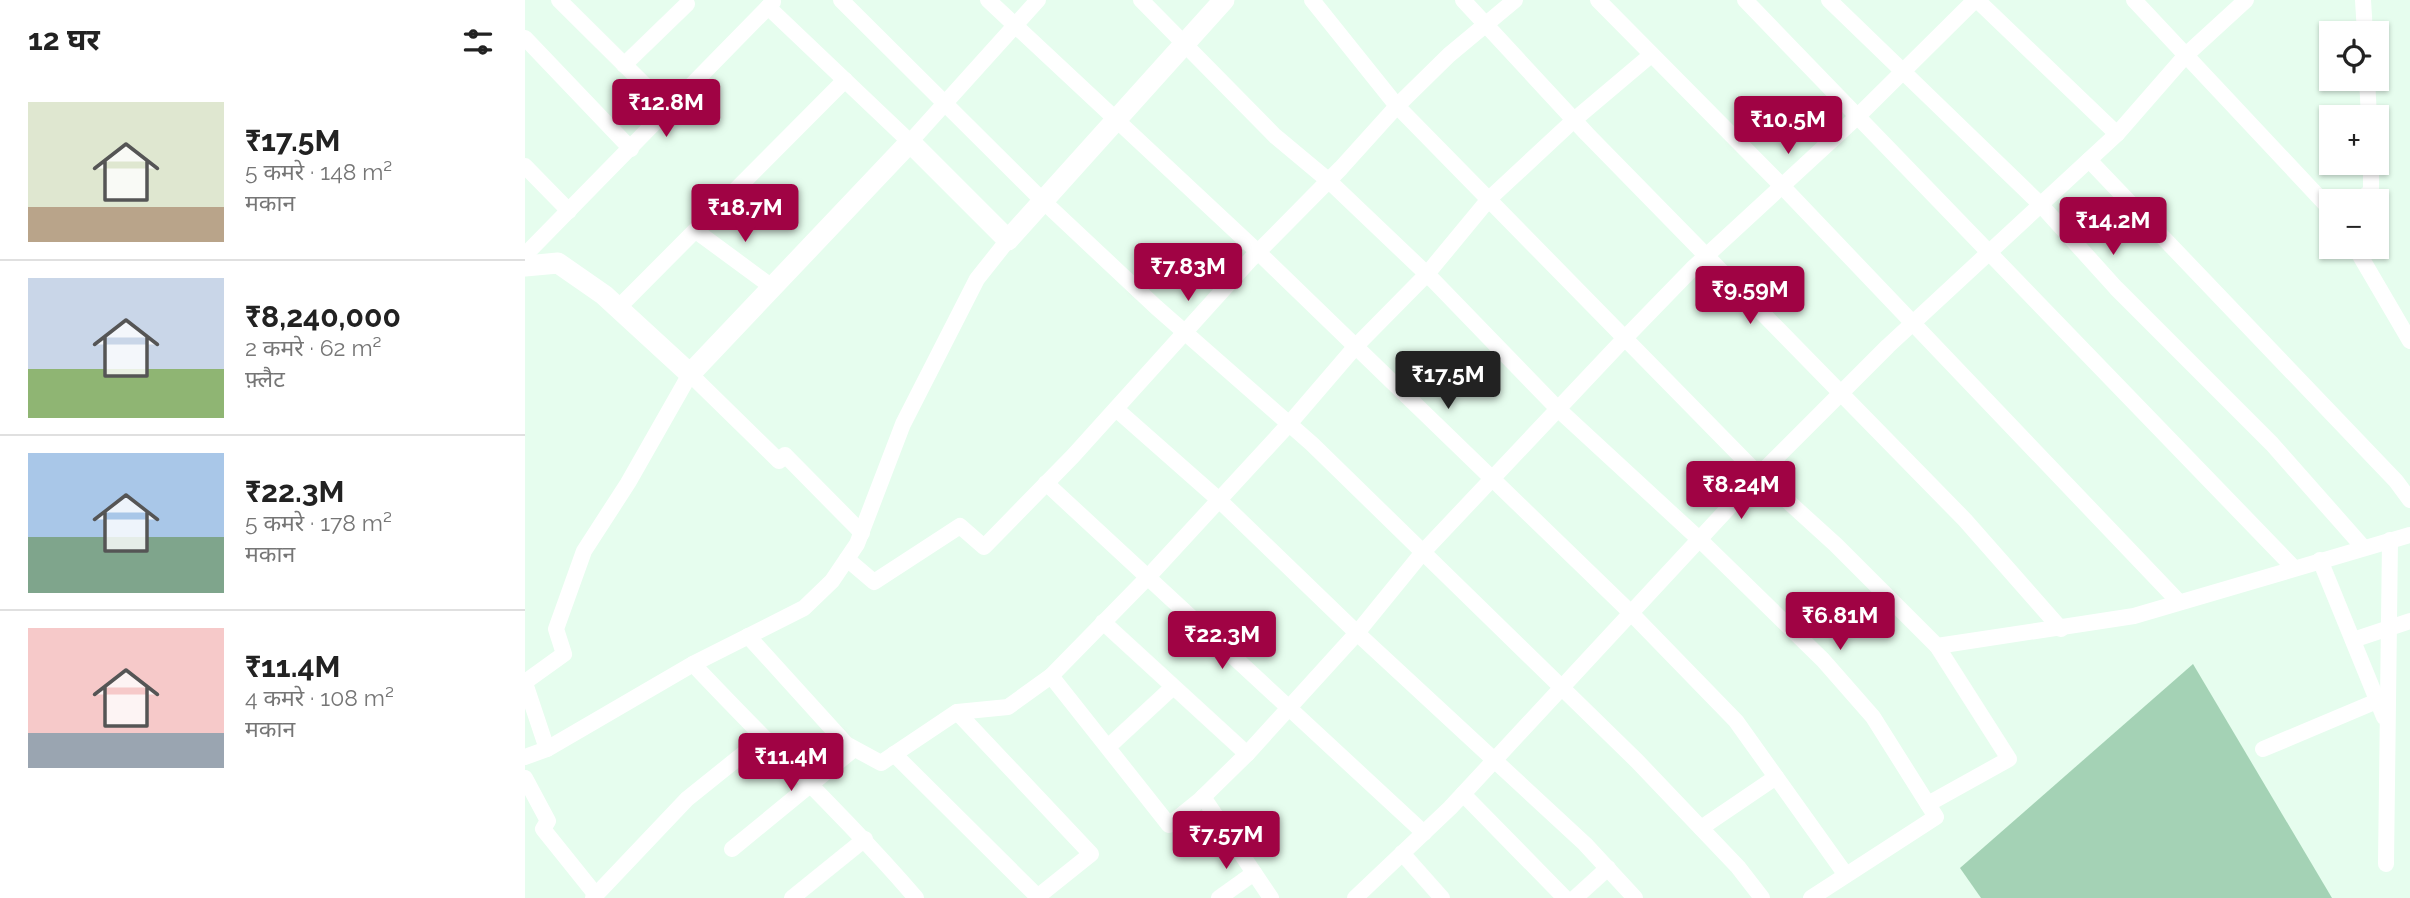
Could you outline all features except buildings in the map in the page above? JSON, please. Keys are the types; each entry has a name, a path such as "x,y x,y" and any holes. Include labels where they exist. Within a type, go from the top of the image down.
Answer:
{"street":[{"path":"559,0 670,110"},
{"path":"841,0 1042,200 1289,424 1423,552 1701,828 1762,898"},
{"path":"988,0 1258,252 1631,613 1736,721 1846,875"},
{"path":"547,749 525,682 564,654 556,629 584,551 628,483 690,374 910,142 1038,0"},
{"path":"1141,0 1275,136 1329,181 1427,274 1559,410 1699,539 1823,660 1873,716 1936,817 1811,898"},
{"path":"525,757 547,749 693,664 804,608 832,581 862,533 903,424 977,279 1042,200 1224,0"},
{"path":"1312,0 1397,106 1759,475 1836,545 1937,646 2009,759 1928,804"},
{"path":"1463,0 1574,120 1965,520 2061,629"},
{"path":"847,559 874,582 960,526 983,547 1117,409 1258,252 1329,181 1397,106 1515,0"},
{"path":"1598,0 1782,186 2179,602"},
{"path":"1745,0 2294,568"},
{"path":"1829,0 2041,205 2116,288 2272,444 2363,547"},
{"path":"1051,676 1169,825 1203,797 1247,754 1357,633 1423,552 1493,481 1625,338 1708,255 1859,116 1976,0 2117,134"},
{"path":"2134,0 2319,197"},
{"path":"1355,898 1463,794 1759,475 1913,323 2117,134 2186,55 2246,0"},
{"path":"2349,0 2364,7"},
{"path":"624,65 687,4"},
{"path":"525,257 771,4 1008,240"},
{"path":"525,38 631,149"},
{"path":"748,636 845,744 881,763 957,712 1008,707 1051,676 1148,577 1289,424 1356,346 1427,274 1489,199 1574,120 1651,55"},
{"path":"618,308 845,80"},
{"path":"2089,160 2351,433 2410,500"},
{"path":"525,166 569,211"},
{"path":"696,230 772,287"},
{"path":"525,257 558,263 618,308 779,461 785,455 862,533"},
{"path":"2362,259 2410,341"},
{"path":"1117,409 1218,499 1357,633 1495,759 1608,868 1635,898"},
{"path":"1046,483 1423,833"},
{"path":"1937,646 2134,616 2410,535"},
{"path":"2386,864 2390,540"},
{"path":"2321,560 2387,726"},
{"path":"2353,640 2410,621"},
{"path":"1103,622 1247,754"},
{"path":"693,664 865,839 916,898"},
{"path":"1108,747 1173,687"},
{"path":"2263,749 2377,701"},
{"path":"894,754 1037,898 1091,854 957,712"},
{"path":"525,778 548,821 543,829 594,897 687,799 763,738"},
{"path":"732,849 854,749"},
{"path":"1701,828 1776,776"},
{"path":"1463,794 1565,898"},
{"path":"1203,797 1271,898"},
{"path":"793,898 865,839"},
{"path":"1402,853 1442,898"},
{"path":"1575,898 1608,868"},
{"path":"1219,898 1254,873"}],"green space":[{"path":"2193,664 2332,898 1981,898 1960,868"}]}
